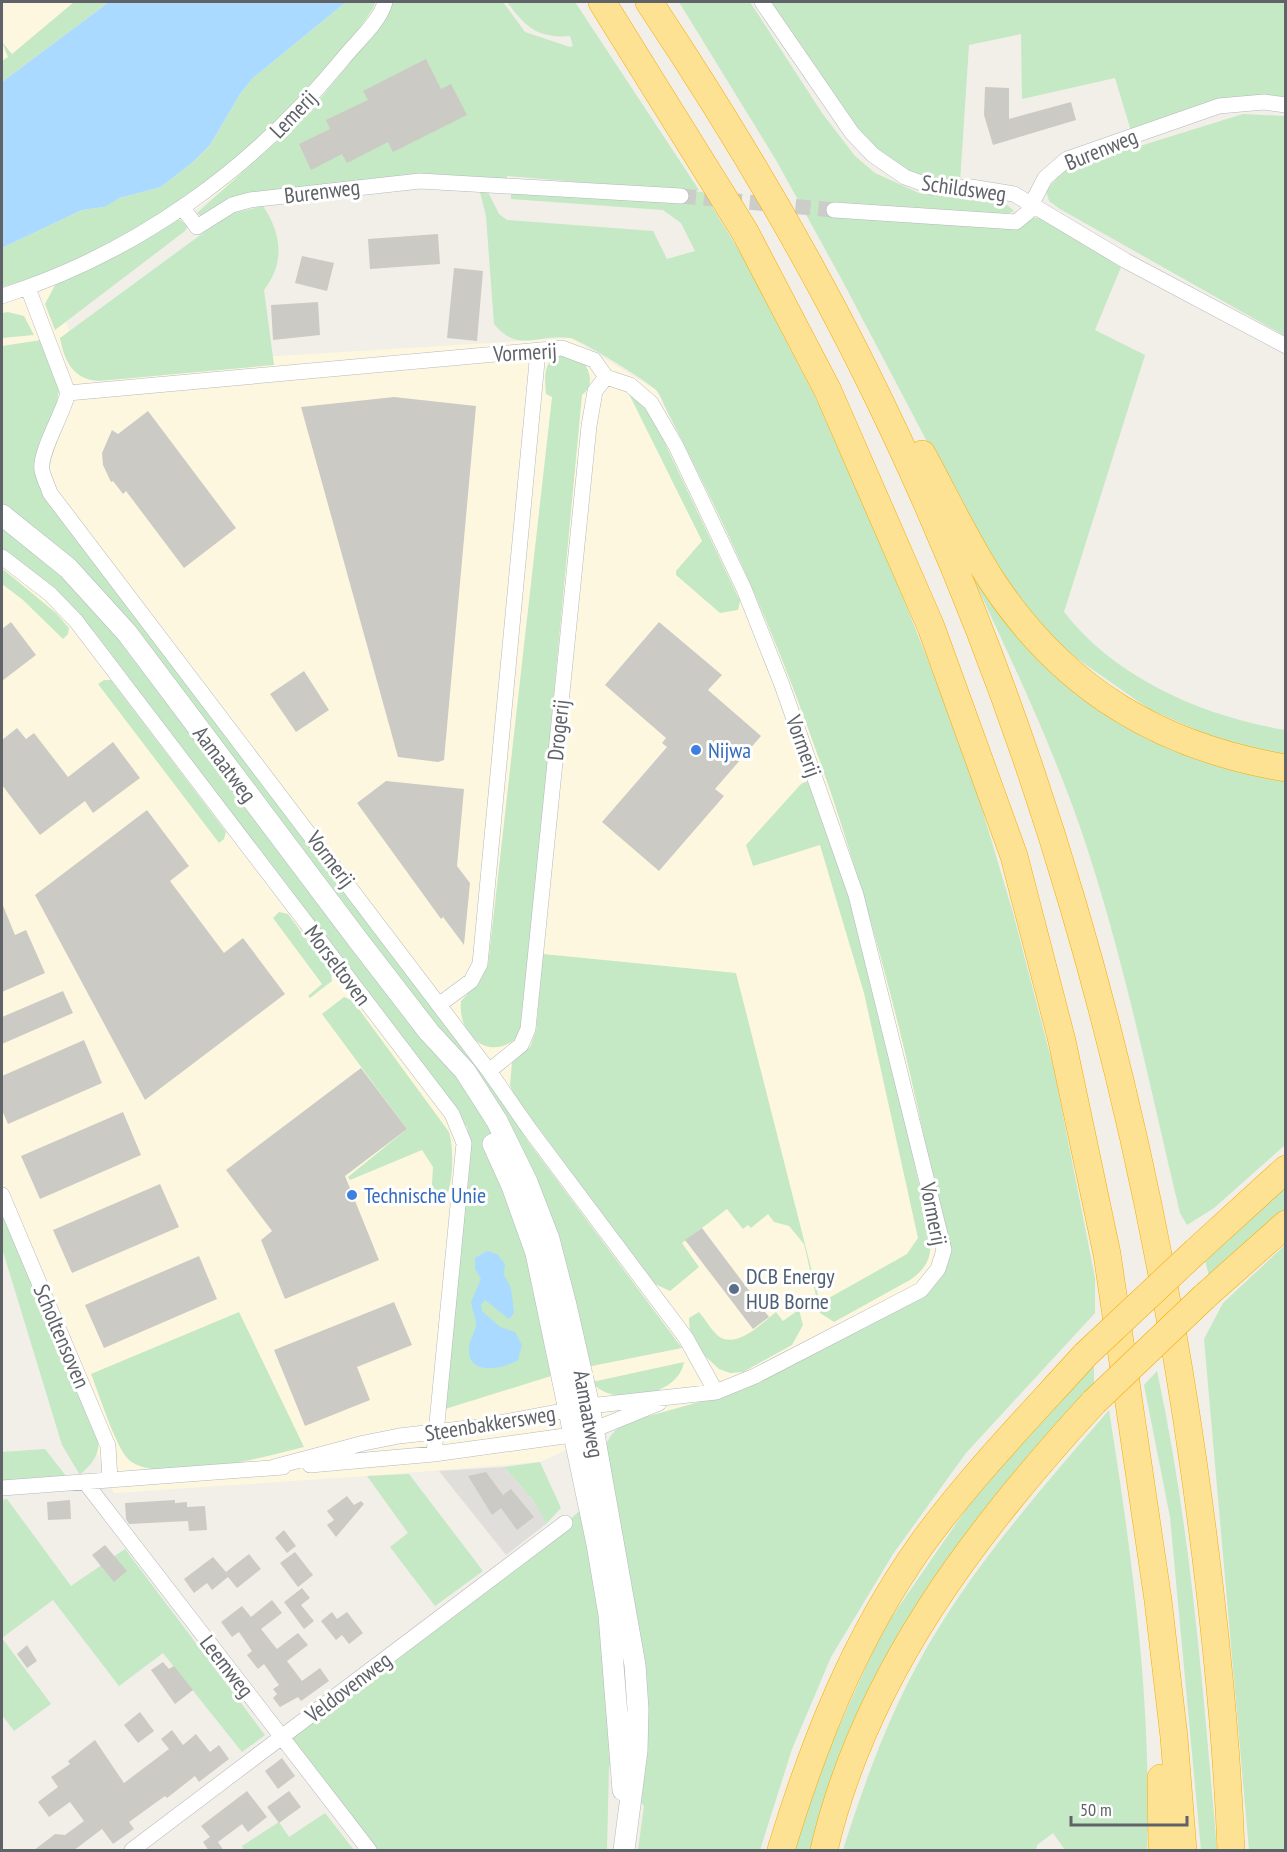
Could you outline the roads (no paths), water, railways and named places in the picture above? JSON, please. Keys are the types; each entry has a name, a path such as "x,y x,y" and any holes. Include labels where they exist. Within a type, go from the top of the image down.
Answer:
{"highway":[{"path":"602,2 745,232 828,392 931,627 1014,856 1062,1041 1107,1254 1158,1600 1174,1737 1183,1851"},
{"path":"649,2 757,174 862,366 945,547 1006,702 1054,839 1105,1020 1151,1214 1184,1391 1216,1620 1231,1851"},
{"path":"862,366 910,432 993,582 1029,630 1072,675 1129,715 1170,736 1217,754 1286,768"},
{"path":"781,1851 800,1788 836,1695 888,1598 921,1545 969,1483 1085,1355 1286,1169"},
{"path":"824,1851 843,1786 863,1734 884,1689 926,1614 986,1527 1095,1402 1204,1297 1286,1224"},
{"path":"1158,1600 1162,1851"}],"main road":[{"name":"Aamaatweg","path":"2,515 68,568 128,633 429,1032 465,1071 497,1121 527,1182 549,1239 589,1406 635,1665 638,1709 637,1751 625,1840"},
{"name":"Aamaatweg","path":"429,1032 483,1122 512,1186 536,1253 572,1435 597,1544 609,1615 625,1840"}],"street":[{"name":"Lemerij","path":"182,207 216,185 289,120 373,22 385,2"},
{"name":"Schildsweg","path":"762,2 852,133 873,155 921,184 1014,194 1126,261 1286,345"},
{"name":"Burenweg","path":"834,210 1009,223 1023,218 1044,178 1067,159 1219,106 1264,102 1286,105"},
{"name":"Burenweg","path":"182,207 197,227 232,205 250,200 420,181 681,196"},
{"path":"2,296 27,288 101,256 182,207"},
{"path":"27,288 68,393"},
{"name":"Vormerij","path":"562,348 594,360 606,377 630,385 651,403 744,589 782,684 856,895 944,1250 938,1269 921,1290 755,1376 716,1392 686,1338 537,1140 440,1004 50,493 41,470 44,454 64,411 68,393 562,348"},
{"path":"440,1004 471,981 480,964 538,351"},
{"name":"Drogerij","path":"489,1071 521,1045 528,1029 589,426 596,391 606,377"},
{"name":"Morseltoven","path":"2,557 50,594 76,621 452,1114 461,1131 464,1143 434,1454"},
{"name":"Scholtensoven","path":"2,1194 108,1446 110,1480"},
{"path":"667,1399 716,1392"},
{"name":"Steenbakkersweg","path":"274,1467 364,1443 589,1406 667,1399"},
{"name":"Steenbakkersweg","path":"2,1488 434,1454 572,1435 593,1430 667,1399"},
{"name":"Leemweg","path":"85,1482 369,1851"},
{"name":"Veldovenweg","path":"132,1851 565,1523"}],"water":[{"path":"109,2 346,2 253,78 240,94 210,145 192,163 161,187 120,198 104,207 82,210 2,248 2,82"},
{"path":"487,1251 497,1254 505,1264 504,1275 511,1288 514,1313 509,1319 485,1300 481,1305 482,1311 500,1327 515,1332 522,1345 518,1360 497,1368 475,1364 469,1351 476,1324 471,1302 481,1279 475,1269 475,1258"}],"tunnel":[{"path":"681,196 834,210"}],"place":[{"name":"Nijwa","path":"696,750"},
{"name":"Technische Unie","path":"352,1195"},
{"name":"DCB Energy HUB Borne","path":"734,1289"}]}
